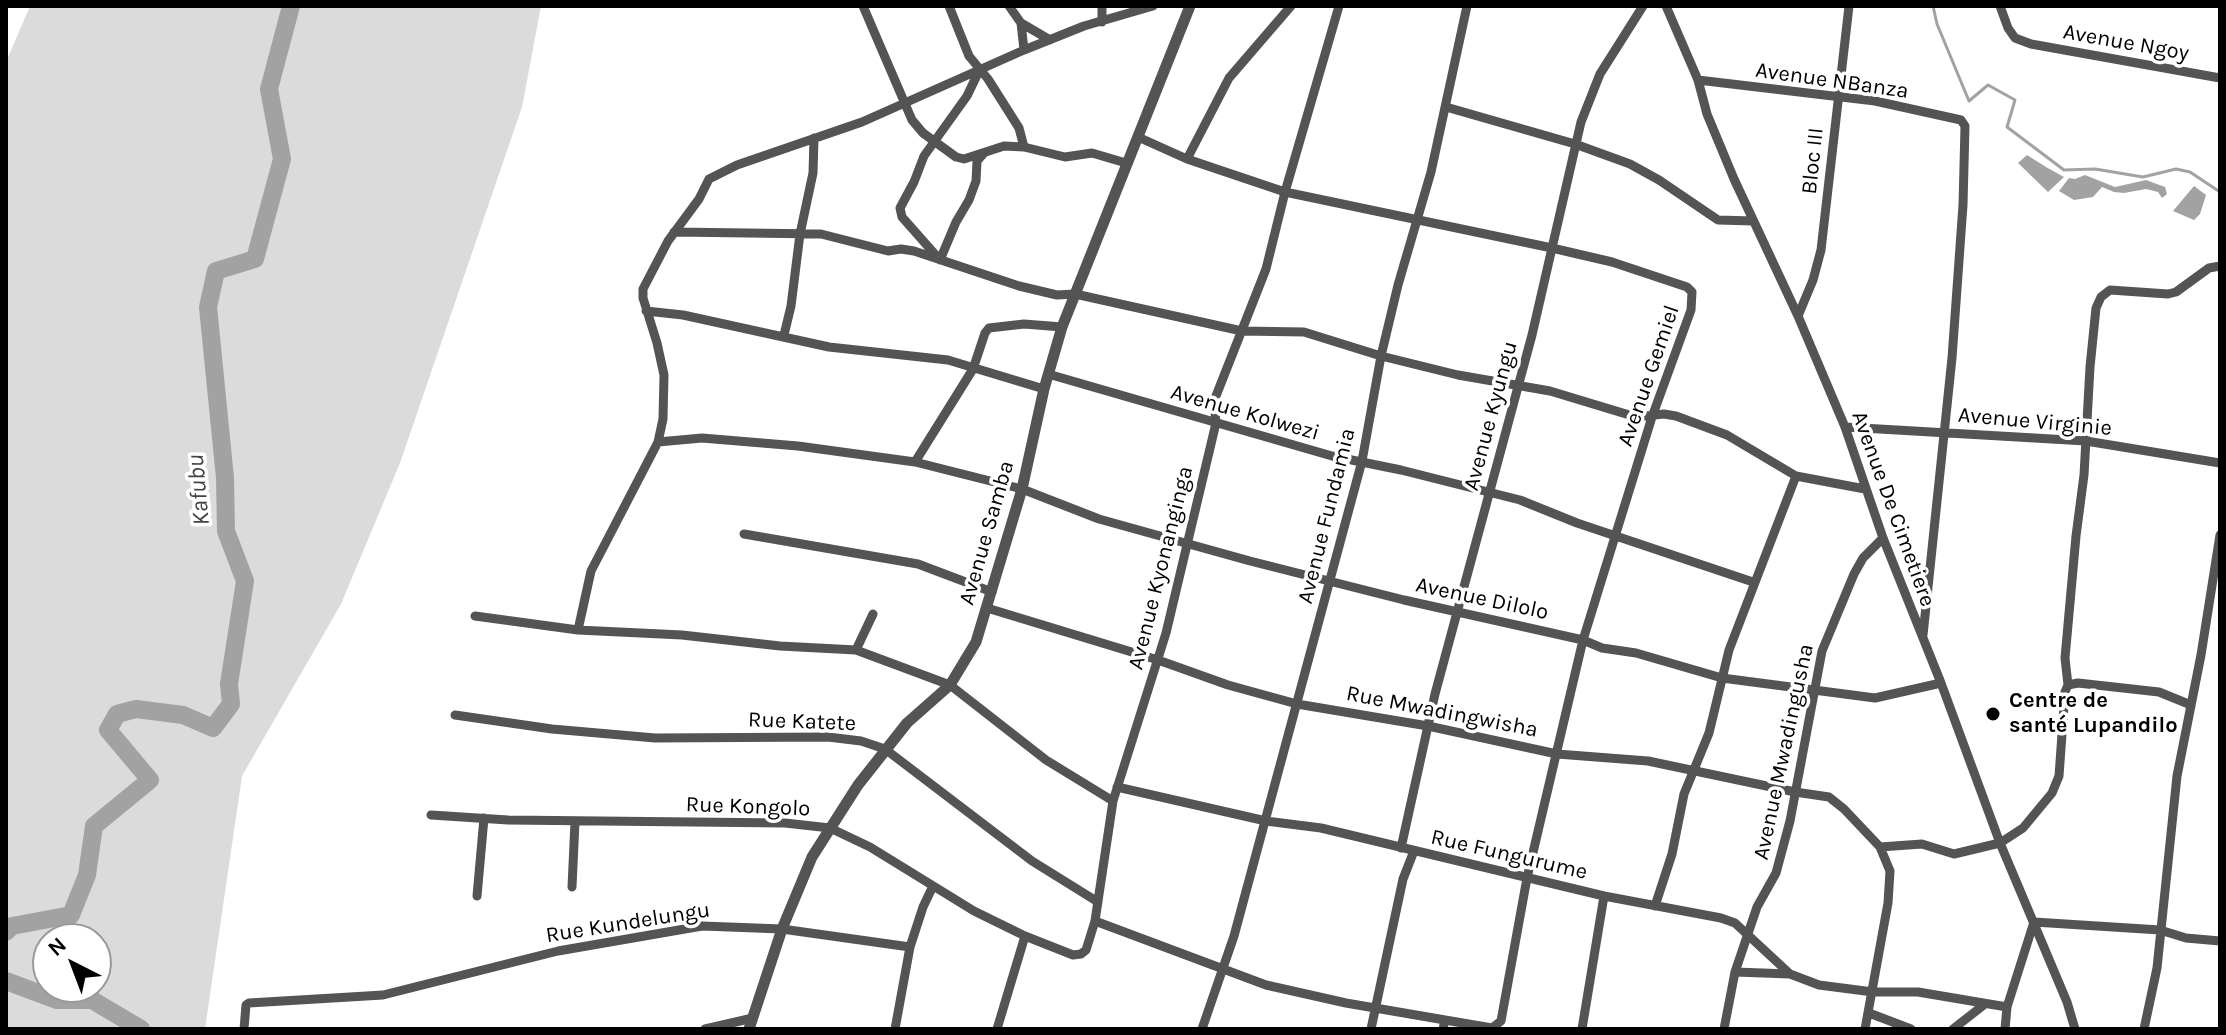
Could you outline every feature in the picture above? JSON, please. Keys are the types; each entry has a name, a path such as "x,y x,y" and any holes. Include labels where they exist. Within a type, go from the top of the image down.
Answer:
{"street":[{"path":"863,6 912,120 933,141 956,157 964,159 1004,146 1024,147 1065,157 1092,153 1126,163"},
{"path":"949,6 963,44 1019,128 1024,147"},
{"path":"1009,6 1021,23 1050,40"},
{"path":"1102,6 1102,22"},
{"path":"578,630 591,571 658,442 666,390 643,289 674,232 689,215 714,175 862,122 1024,50 1153,6"},
{"name":"Avenue Samba","path":"751,1024 782,929 812,857 885,749 907,723 950,685 976,642 1022,489 1044,389 1062,327 1190,6"},
{"path":"1187,159 1229,78 1291,6"},
{"name":"Avenue Kyonanginga","path":"1081,954 1086,950 1095,921 1113,801 1158,660 1216,423 1214,401 1266,269 1339,6"},
{"name":"Avenue Fundamia","path":"1204,1028 1266,821 1362,461 1381,356 1431,172 1467,6"},
{"name":"Avenue Kyungu","path":"1401,848 1428,726 1518,383 1575,144 1592,90 1643,6"},
{"name":"Avenue De Cimetiere","path":"1666,6 1698,80 1717,138 1845,427 1883,538 2075,1029"},
{"name":"Bloc III","path":"1798,316 1821,250 1849,6"},
{"name":"Avenue Ngoy","path":"2000,6 2015,38 2031,44 2220,78"},
{"path":"1021,23 1024,50"},
{"path":"940,260 899,213 901,202 914,182 924,156 967,96 979,71"},
{"name":"Avenue NBanza","path":"1698,80 1875,101 1961,120 1967,133 1946,432"},
{"path":"1446,107 1575,144 1630,164 1718,220 1753,221"},
{"name":"Avenue Gemiel","path":"1138,137 1187,159 1285,192 1612,262 1687,287 1692,292 1691,310 1652,417 1583,640 1527,878 1501,1021 1492,1028"},
{"path":"784,335 813,173 814,138"},
{"path":"940,260 969,200 976,181 977,161 984,152"},
{"path":"674,232 821,234 888,251 914,251 1019,286 1057,295 1075,294 1242,331 1304,332 1381,356 1458,375 1518,383 1636,417 1664,414 1699,424 1739,442 1796,476 1865,489"},
{"path":"1865,1029 1890,887 1890,871 1880,847 1922,844 1954,854 2000,843 2023,828 2052,793 2059,776 2068,685 2065,658 2094,321 2101,297 2110,290 2176,292 2209,268 2220,266"},
{"path":"646,311 683,315 829,347 933,357 1044,389"},
{"path":"915,462 973,369 989,328 1024,324 1062,327"},
{"name":"Avenue Kolwezi","path":"1048,374 1332,456 1520,500 1577,523 1753,582"},
{"name":"Avenue Virginie","path":"1845,427 2086,441 2220,463"},
{"path":"1923,638 1946,432"},
{"name":"Avenue Dilolo","path":"658,442 702,438 798,446 915,462 1022,489 1099,519 1282,570 1583,640 1602,648 1636,653 1722,678 1875,698 1941,683"},
{"path":"1655,906 1672,854 1684,794 1709,733 1729,650 1796,476"},
{"path":"744,534 918,564 992,592"},
{"path":"2144,1029 2157,968 2177,776 2220,535"},
{"name":"Avenue Mwadingusha","path":"1724,1029 1735,972 1757,907 1776,873 1795,792 1813,691 1832,623 1863,558 1883,538"},
{"name":"Rue Mwadingwisha","path":"987,608 1297,704 1428,726 1557,754 1648,761 1695,769 1829,797 1880,847"},
{"path":"856,650 873,614"},
{"path":"475,616 578,630 856,650 950,685 1046,760 1113,801"},
{"path":"2068,685 2078,683 2159,692 2191,705"},
{"name":"Rue Katete","path":"455,715 552,729 655,738 828,737 861,741 885,749 1032,861 1098,902"},
{"name":"Rue Fungurume","path":"1117,787 1266,821 1321,828 1604,896 1721,918 1735,923 1790,974 1819,985 1873,992 1918,992 2007,1007"},
{"name":"Rue Kongolo","path":"431,815 575,822 785,823 830,828 870,847 933,886 1025,936 1073,955 1081,954"},
{"path":"477,896 484,818"},
{"path":"572,887 575,822"},
{"path":"1371,1029 1403,879 1414,851"},
{"path":"895,1029 910,947 933,886"},
{"path":"1582,1029 1604,896"},
{"path":"1095,921 1266,985 1346,1003 1376,1006 1444,1024 1492,1028"},
{"path":"2005,1029 2007,1007 2034,922 2160,930 2186,938 2220,941"},
{"name":"Rue Kundelungu","path":"244,1029 246,1005 249,1003 383,995 558,951 702,926 782,929 910,947"},
{"path":"997,1029 1025,936"},
{"path":"1735,972 1790,974"},
{"path":"1953,1029 1985,1004"},
{"path":"1869,1013 1911,1029"},
{"path":"705,1029 751,1024"}],"shaded area":[{"path":"30,6 541,6 522,107 400,463 341,604 242,776 205,1029 6,1029 6,62"},
{"path":"2027,155 2064,177 2048,192 2018,163"},
{"path":"2085,175 2115,187 2146,180 2165,187 2167,194 2162,198 2158,192 2146,189 2124,193 2102,187 2093,197 2074,200 2059,191 2069,178"},
{"path":"2194,186 2206,195 2200,214 2194,220 2173,211"}],"waterway":[{"name":"Kafubu","path":"6,932 12,926 71,915 87,875 94,826 150,780 108,730 117,714 136,709 183,715 213,728 231,704 229,684 245,581 226,531 225,478 208,307 216,271 255,259 282,159 269,89 291,6"},
{"path":"1933,6 1937,24 1969,101 1988,85 2015,100 2007,127 2064,170 2095,169 2143,177 2176,169 2190,172 2220,192"},
{"name":"Kafubu","path":"6,981 57,1000 92,1000 141,1029"}],"place":[{"name":"Centre de santé Lupandilo","path":"1993,714"}]}
